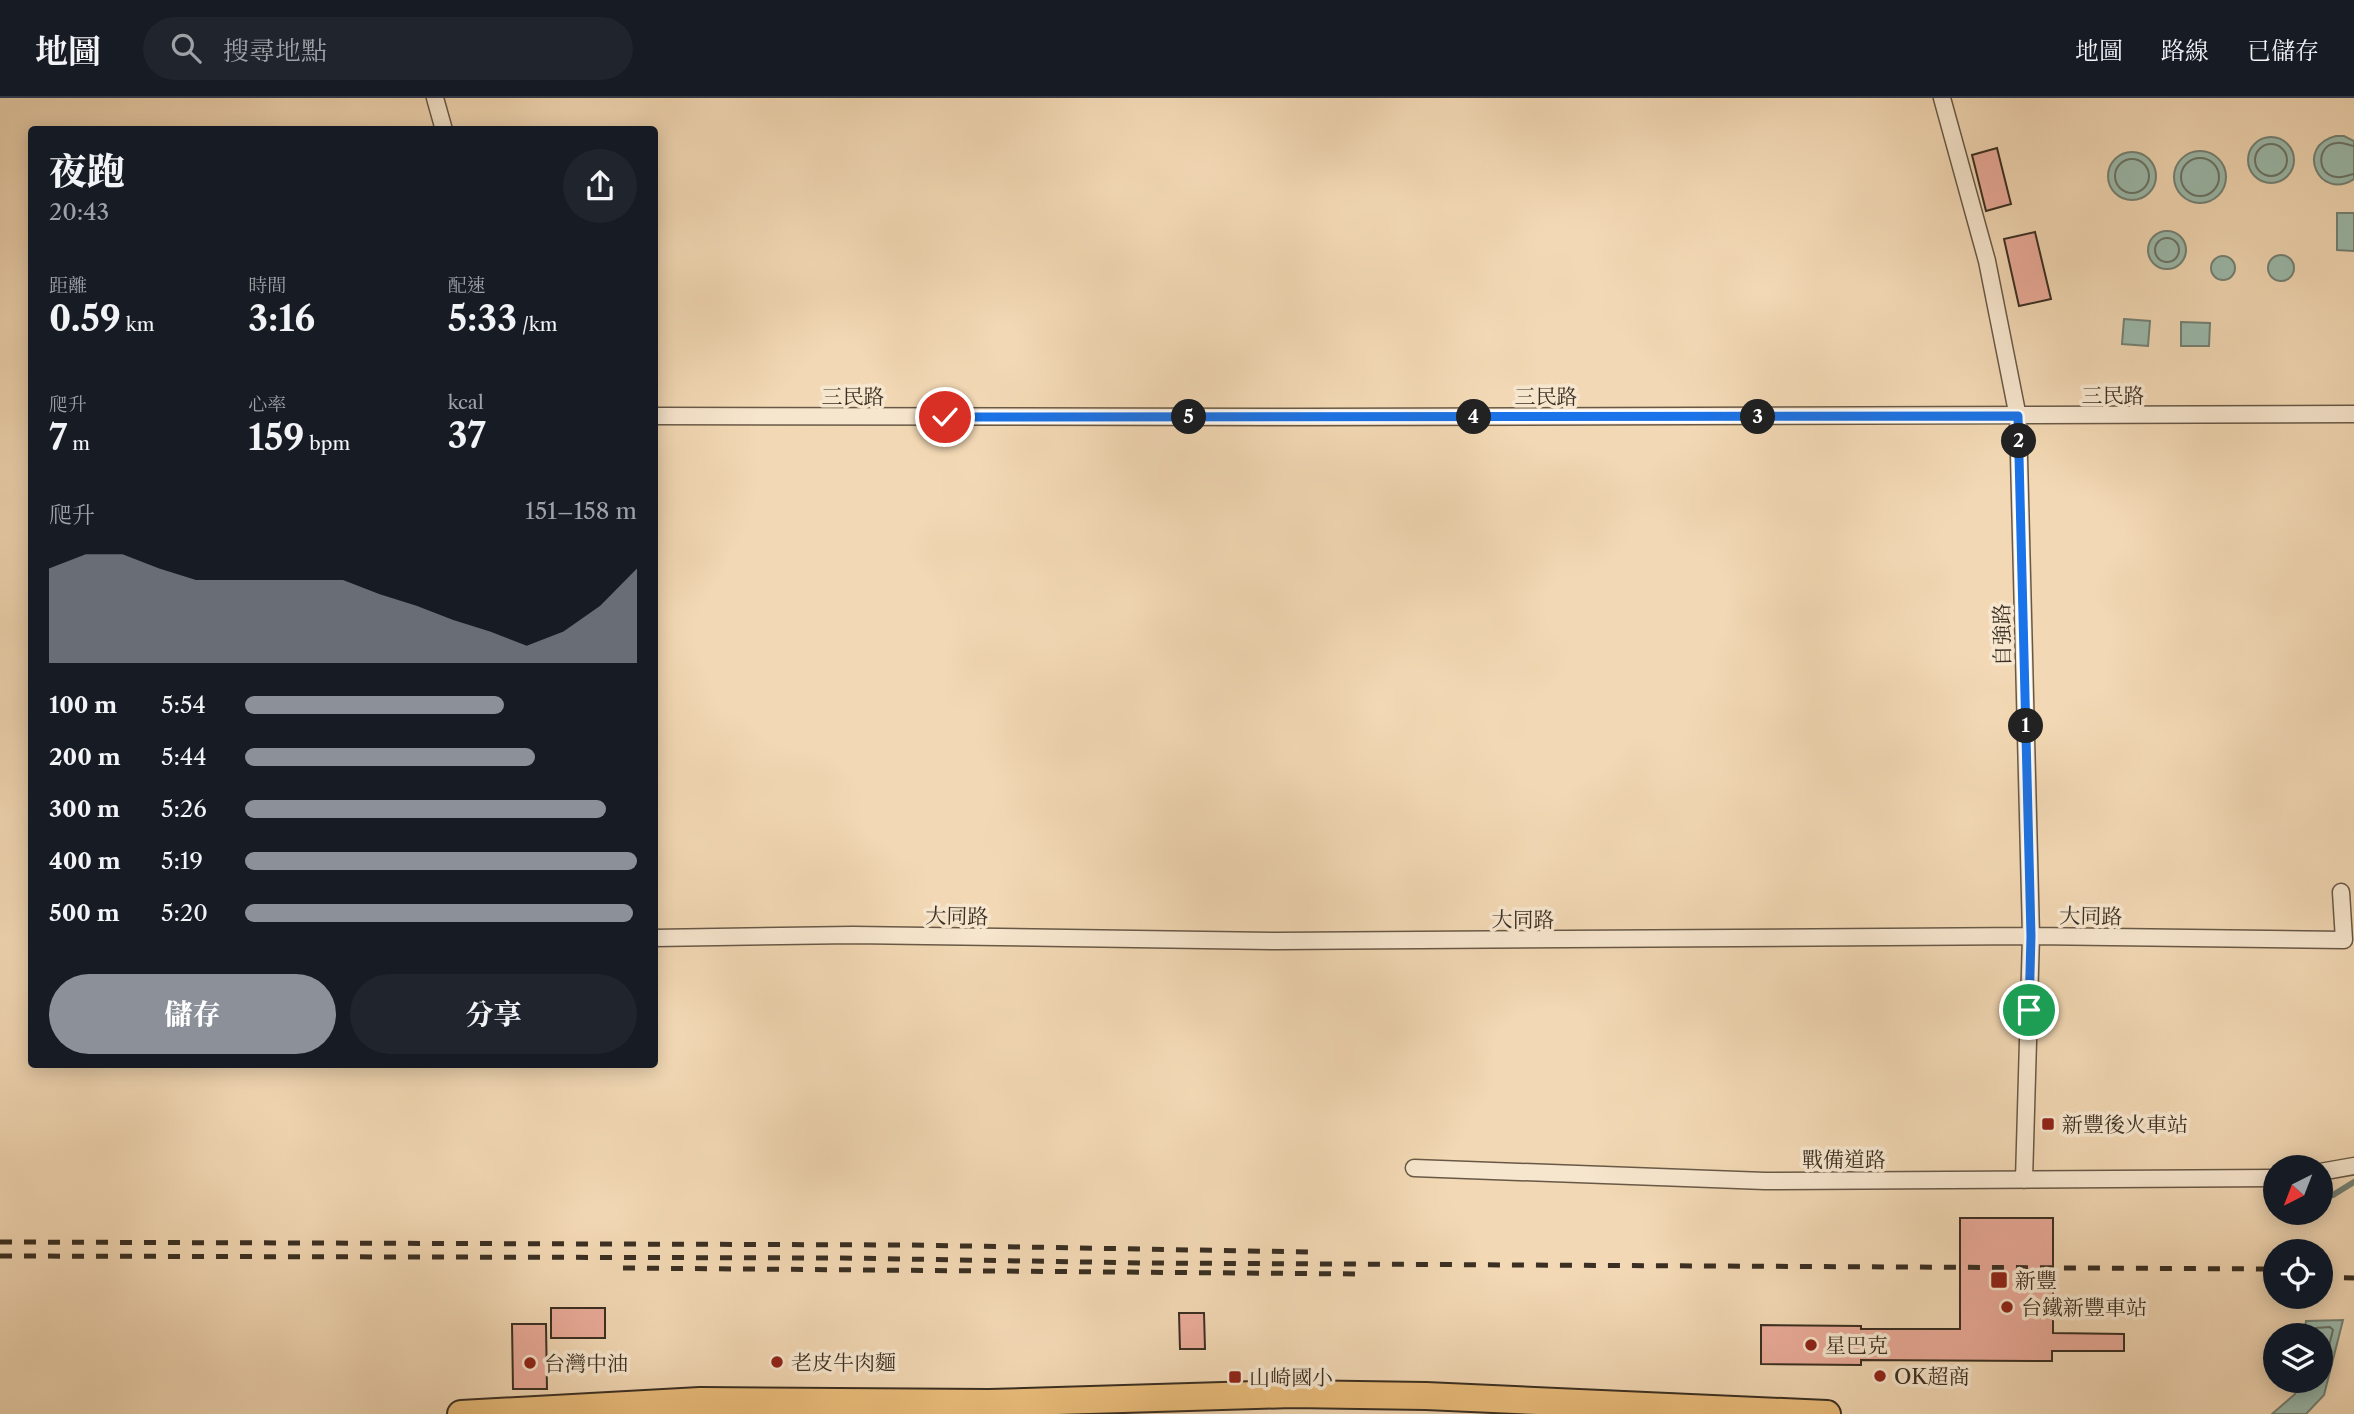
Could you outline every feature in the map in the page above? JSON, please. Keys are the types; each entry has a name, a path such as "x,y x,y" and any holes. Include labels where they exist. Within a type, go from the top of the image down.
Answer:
{"main road":[{"path":"461,1414 938,1403 1179,1406 1292,1394 1427,1405 1827,1414"}],"street":[{"path":"435,98 443,126"},
{"name":"自強路","path":"1942,98 1986,261 2018,416 2031,936 2024,1180"},
{"name":"三民路","path":"658,416 2354,414"},
{"name":"大同路","path":"658,938 853,936 1291,941 2031,936 2344,940 2341,892"},
{"path":"2333,1170 2354,1166"},
{"name":"戰備道路","path":"1414,1168 1765,1181 2263,1178"}],"water":[{"path":"2336,136 2344,136 2354,141 2354,179 2341,184 2322,178 2316,170 2314,160 2316,150 2323,142"},
{"path":"2271,137 2287,144 2294,160 2287,176 2271,183 2255,176 2248,160 2255,144"},
{"path":"2200,151 2210,153 2218,159 2224,167 2224,187 2218,195 2210,201 2200,203 2190,201 2182,195 2176,187 2174,177 2176,167 2182,159 2190,153"},
{"path":"2132,152 2149,159 2156,176 2149,193 2132,200 2115,193 2108,176 2115,159"},
{"path":"2337,213 2354,213 2354,251 2337,250"},
{"path":"2167,231 2180,237 2186,250 2180,263 2167,269 2154,263 2148,250 2154,237"},
{"path":"2281,255 2290,259 2294,268 2290,277 2281,281 2272,277 2268,268 2272,259"},
{"path":"2223,256 2232,259 2235,268 2232,277 2223,280 2214,277 2211,268 2214,259"},
{"path":"2124,319 2150,321 2148,346 2122,344"},
{"path":"2181,322 2210,323 2209,346 2181,346"},
{"path":"2343,1320 2333,1359 2333,1323 2306,1321"},
{"path":"2325,1393 2306,1414 2272,1414 2295,1394"}],"building":[{"path":"1997,148 2011,204 1986,211 1972,155"},
{"path":"2035,232 2051,299 2019,306 2004,239"},
{"name":"台鐵新豐車站","path":"1960,1218 2053,1218 2053,1333 2124,1334 2124,1351 2052,1351 2052,1361 1861,1360 1861,1365 1761,1364 1761,1325 1960,1329"},
{"path":"551,1308 605,1308 605,1338 551,1338"},
{"path":"1179,1313 1204,1313 1205,1349 1180,1349"},
{"path":"512,1324 546,1324 547,1389 513,1389"}],"waterway":[{"path":"2333,1195 2354,1182"}],"railway":[{"path":"0,1242 910,1245 1308,1252"},
{"path":"0,1256 842,1258 1147,1263 2263,1269"},
{"path":"623,1268 1362,1274"},
{"path":"2333,1277 2354,1278"}],"place":[{"name":"新豐後火車站","path":"2048,1124"},
{"name":"新豐","path":"1999,1280"},
{"name":"台鐵新豐車站","path":"2007,1307"},
{"name":"星巴克","path":"1811,1345"},
{"name":"老皮牛肉麵","path":"777,1362"},
{"name":"台灣中油","path":"530,1363"},
{"name":"OK超商","path":"1880,1376"},
{"name":"山崎國小","path":"1235,1377"}],"route":[{"path":"945,417 2018,416 2031,936 2029,1010"}]}
